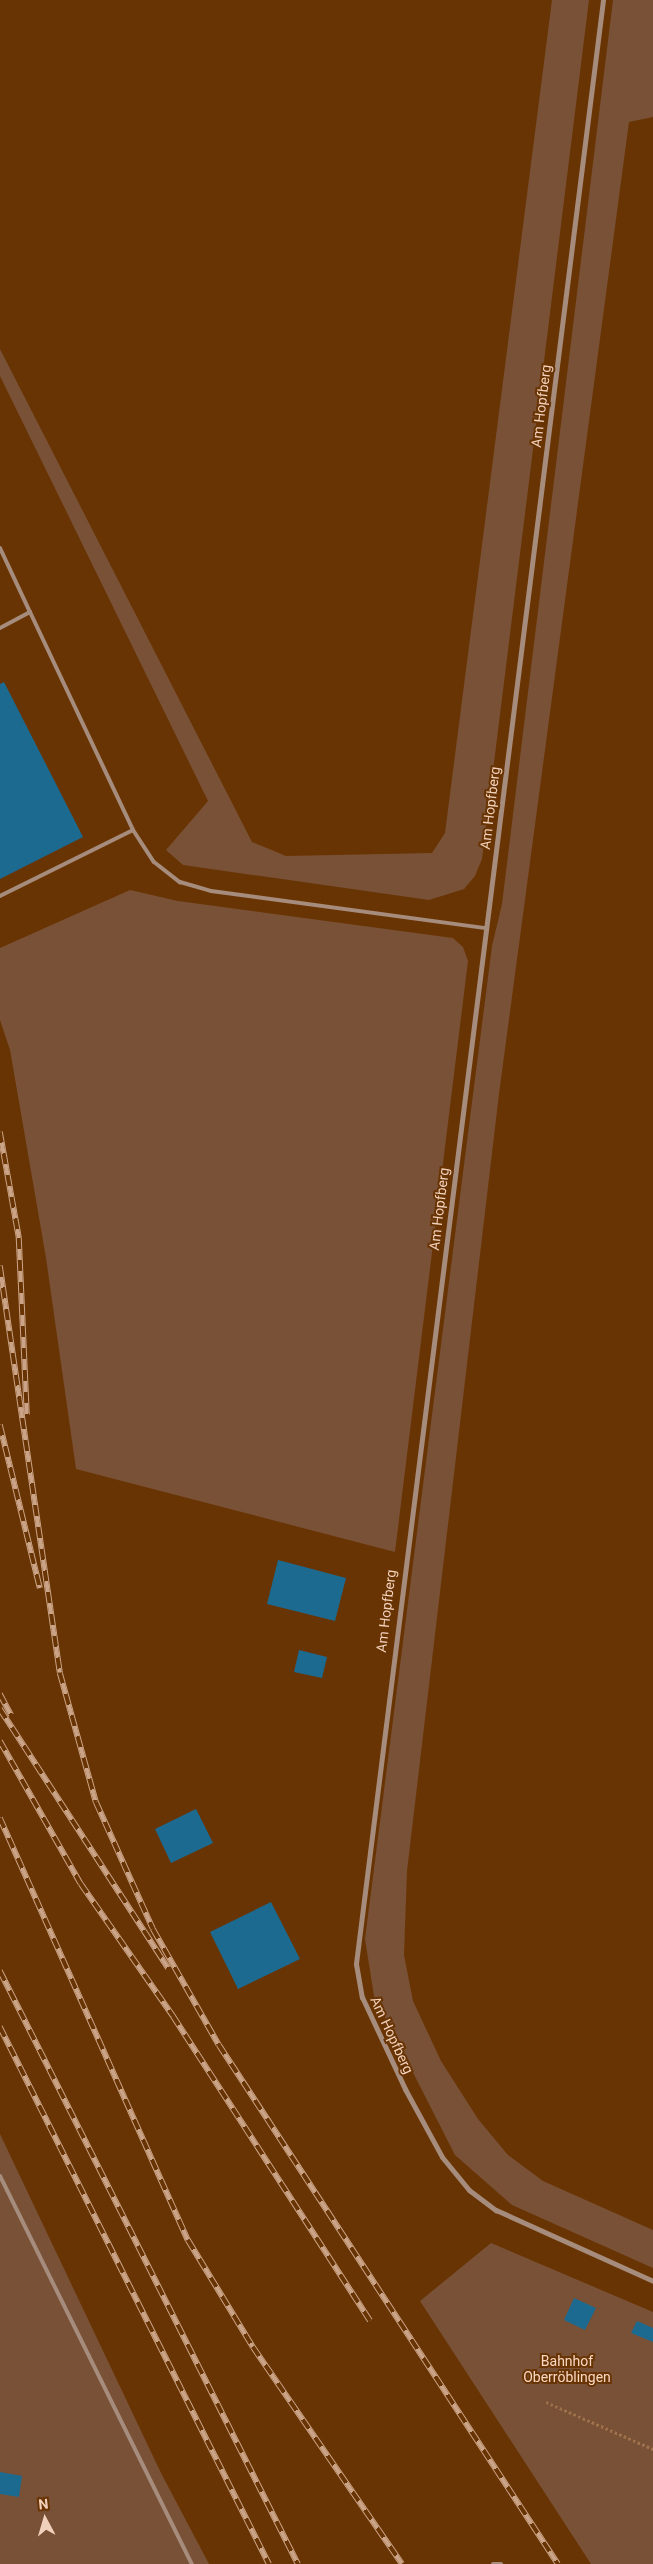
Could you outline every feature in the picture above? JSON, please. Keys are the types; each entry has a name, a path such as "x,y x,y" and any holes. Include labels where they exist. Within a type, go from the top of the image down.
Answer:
{"street":[{"name":"Am Hopfberg","path":"603,0 356,1964 362,1997 405,2089 442,2157 470,2190 496,2210 653,2282"}],"lane":[{"path":"0,548 133,830 161,867 180,882 211,891 486,928"},
{"path":"0,628 30,612"},
{"path":"0,896 133,830"},
{"path":"0,2176 192,2564"},
{"path":"493,2564 501,2564"}],"path":[{"path":"546,2402 653,2449"}],"green space":[{"path":"552,0 589,0 482,859 475,876 464,889 429,900 183,865 166,850 208,801 0,376 0,349 252,842 286,856 432,853 445,833"},
{"path":"613,0 653,0 653,117 629,122 499,1094 407,1871 404,1955 413,2001 441,2061 478,2119 508,2155 543,2181 653,2230 653,2268 512,2205 455,2155 374,1996 365,1939 492,946 502,904"},
{"path":"130,890 178,901 453,938 463,947 468,961 395,1552 76,1469 46,1258 10,1050 0,1020 0,948"},
{"path":"0,2134 161,2473 209,2564 0,2564"},
{"name":"Bahnhof Oberröblingen","path":"491,2243 653,2312 653,2564 591,2564 420,2301"}],"building":[{"path":"4,682 83,837 0,879 0,684"},
{"path":"278,1560 346,1578 335,1621 267,1604"},
{"path":"299,1650 327,1657 322,1678 294,1672"},
{"path":"196,1809 213,1843 171,1863 155,1829"},
{"path":"271,1902 300,1959 238,1989 210,1932"},
{"path":"574,2298 596,2308 585,2330 564,2320"},
{"path":"637,2321 653,2328 653,2342 631,2333"},
{"path":"0,2472 22,2476 19,2497 0,2494"}],"railway":[{"path":"0,1132 19,1238 27,1415"},
{"path":"0,1266 60,1673 96,1802 153,1929 219,2045 558,2564"},
{"path":"0,1425 40,1588"},
{"path":"0,1694 11,1715"},
{"path":"0,1709 168,1968"},
{"path":"0,1741 81,1884 173,2016 370,2321"},
{"path":"0,1818 188,2240 253,2347 402,2564"},
{"path":"0,1971 298,2564"},
{"path":"0,2027 269,2564"}]}
